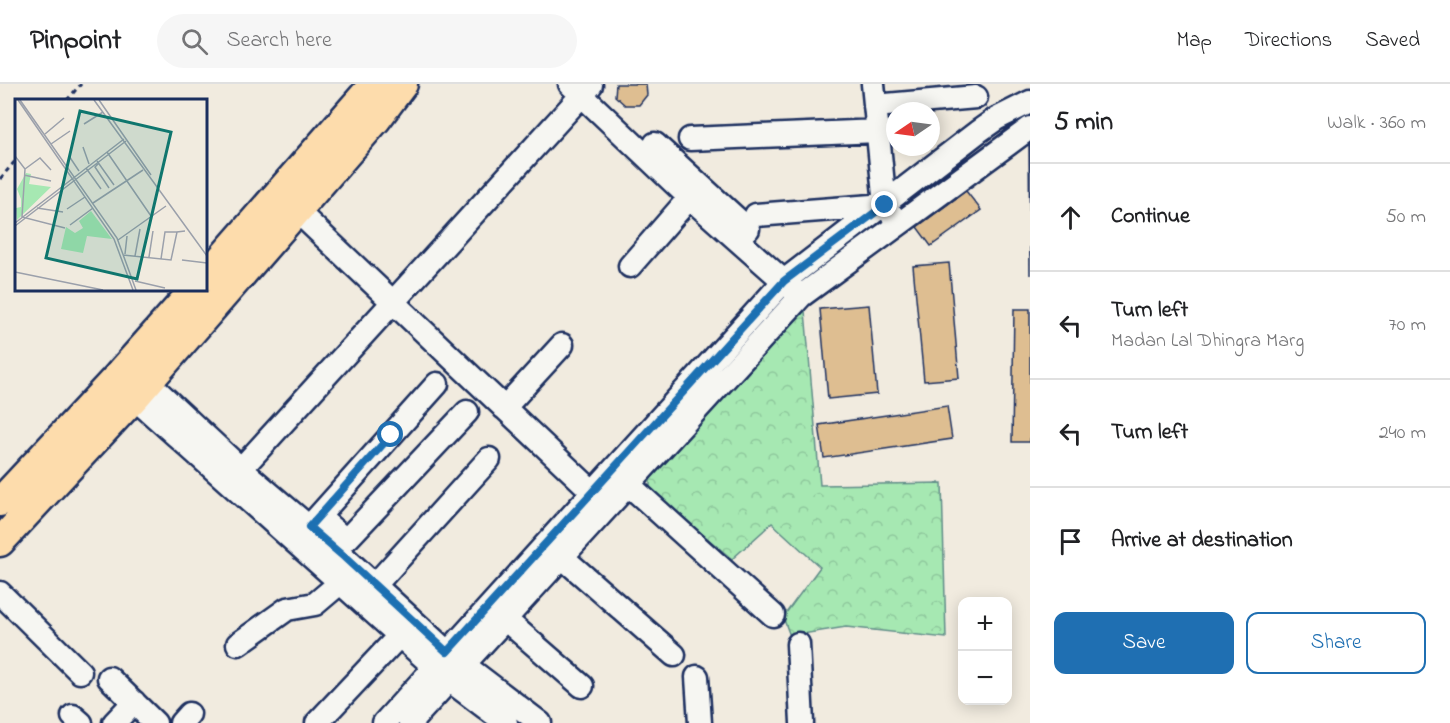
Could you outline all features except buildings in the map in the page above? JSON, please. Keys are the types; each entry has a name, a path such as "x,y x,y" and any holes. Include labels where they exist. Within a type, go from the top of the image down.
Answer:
{"main road":[{"path":"207,275 374,84"},
{"path":"0,502 131,381 297,211 376,120 403,84"},
{"path":"376,120 414,84"},
{"path":"0,542 131,381 193,291"}],"street":[{"path":"235,476 584,87 807,292"},
{"path":"899,225 885,205 874,95 976,97"},
{"path":"410,723 448,666 593,492 790,276 996,119 1030,102"},
{"path":"384,723 448,666 506,620 628,484 807,292 1030,128"},
{"path":"690,139 878,131"},
{"path":"630,266 695,191"},
{"path":"756,214 885,205"},
{"path":"297,211 593,492"},
{"path":"504,408 562,345"},
{"path":"131,381 235,476 308,528 368,593 507,723"},
{"path":"308,528 437,384"},
{"path":"308,528 348,538 467,412"},
{"path":"391,435 419,463"},
{"path":"368,593 489,459"},
{"path":"628,484 772,615"},
{"path":"308,528 341,582 368,593 400,635 540,723"},
{"path":"562,557 674,655"},
{"path":"238,644 287,609 315,604 341,582"},
{"path":"0,593 80,672"},
{"path":"506,620 582,686"},
{"path":"317,723 400,635"},
{"path":"798,644 802,723"},
{"path":"697,677 700,723"},
{"path":"109,678 155,723"},
{"path":"114,723 134,702"}],"path":[{"path":"68,99 81,84"},
{"path":"0,179 15,161"}],"green space":[{"path":"805,311 820,485 942,483 946,638 846,627 790,636 783,617 820,567 772,523 732,559 650,490 650,472"}],"route":[{"path":"391,435 309,527 447,652 784,281 885,205"}]}
